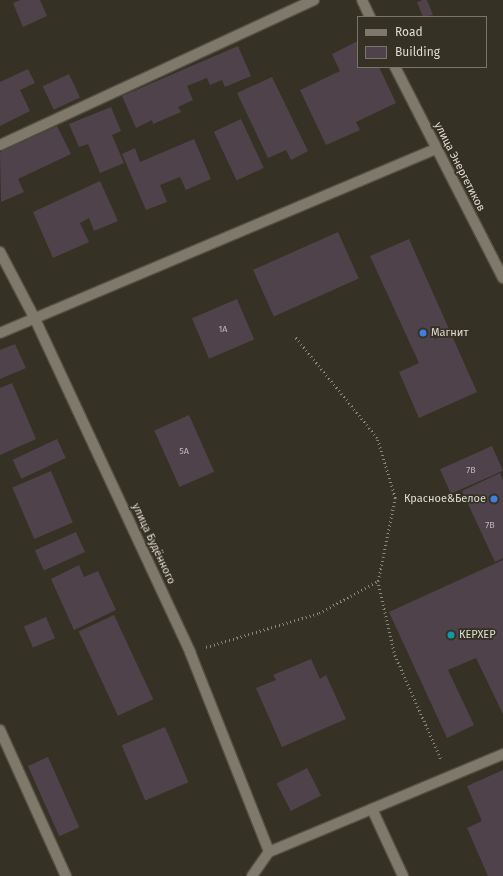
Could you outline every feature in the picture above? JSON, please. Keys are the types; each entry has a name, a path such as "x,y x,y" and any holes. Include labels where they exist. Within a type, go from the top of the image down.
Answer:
{"street":[{"path":"0,145 314,0"},
{"path":"362,0 370,16"},
{"name":"улица Энергетиков","path":"395,68 435,149 503,278"},
{"path":"0,333 34,317 435,149"},
{"name":"улица Будённого","path":"0,252 34,317 190,652 269,852"},
{"path":"0,730 66,876"},
{"path":"252,876 269,852 449,778 503,754"},
{"path":"372,809 403,876"}],"path":[{"path":"294,336 377,438 395,498 378,581 395,654 449,778"},
{"path":"190,652 319,613 378,581"}],"building":[{"path":"20,0 40,0 47,16 23,27 13,3"},
{"path":"427,0 433,15 423,16 417,2"},
{"path":"357,42 357,68 379,68 396,103 356,122 360,130 326,145 300,90 340,71 332,54"},
{"path":"238,46 251,76 225,87 222,80 210,85 207,78 187,86 193,100 178,107 181,112 153,124 152,120 136,128 122,96"},
{"path":"28,69 35,83 20,90 30,111 0,126 0,82"},
{"path":"69,74 80,98 54,110 43,86"},
{"path":"272,77 308,151 291,160 286,150 268,158 237,93"},
{"path":"111,107 121,131 112,135 124,163 100,173 88,144 79,147 69,124"},
{"path":"241,119 264,168 237,181 214,132"},
{"path":"57,126 71,154 18,179 24,192 1,202 0,152"},
{"path":"194,139 211,179 186,190 180,177 160,185 167,202 146,210 122,154 135,148 140,162"},
{"path":"100,181 118,221 94,231 89,218 80,223 89,242 53,258 33,212"},
{"path":"338,232 359,279 274,316 253,270"},
{"path":"409,239 477,392 419,418 399,372 419,363 370,256"},
{"path":"237,299 254,340 209,359 192,318"},
{"path":"15,344 26,368 0,379 0,350"},
{"path":"12,383 36,439 0,455 0,388"},
{"path":"189,415 214,472 180,487 154,430"},
{"path":"57,439 66,458 21,479 13,460"},
{"path":"492,446 503,471 451,494 440,469"},
{"path":"51,471 73,523 34,539 12,487"},
{"path":"500,473 503,481 503,558 495,562 462,491"},
{"path":"76,532 85,552 44,570 35,550"},
{"name":"КЕРХЕР","path":"503,560 503,714 476,658 448,670 474,725 447,738 389,612"},
{"path":"79,565 84,577 98,571 116,610 74,630 51,579"},
{"path":"114,615 153,699 118,716 79,631"},
{"path":"46,617 55,638 33,648 24,626"},
{"path":"311,659 320,679 326,675 346,719 282,747 256,688 276,680 273,675"},
{"path":"165,727 188,782 145,801 122,745"},
{"path":"48,757 79,827 59,836 28,766"},
{"path":"307,768 321,796 291,811 277,783"},
{"path":"503,770 503,876 488,876 467,828 482,821 467,786"}],"place":[{"name":"Магнит","path":"423,333"},
{"name":"Красное&Белое","path":"494,499"},
{"name":"КЕРХЕР","path":"451,635"}]}
